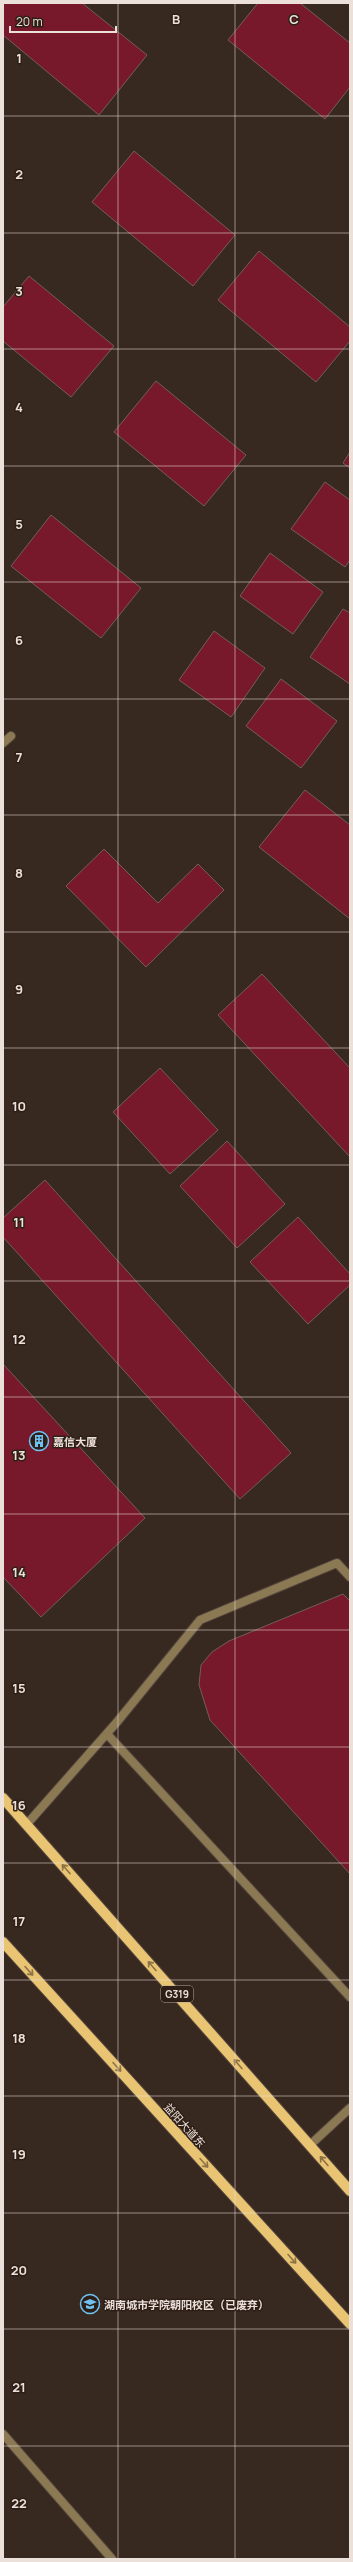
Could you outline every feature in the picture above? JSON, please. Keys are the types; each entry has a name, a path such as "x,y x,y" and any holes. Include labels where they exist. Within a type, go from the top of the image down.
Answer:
{"main road":[{"name":"G319","path":"3,1798 350,2190"},
{"name":"益阳大道东","path":"3,1942 350,2324"}],"street":[{"path":"3,743 11,736"},
{"path":"27,1824 107,1734 200,1620 337,1563 350,1577"},
{"path":"107,1734 350,1997"},
{"path":"310,2145 350,2108"},
{"path":"3,2434 112,2559"}],"building":[{"path":"3,3 82,3 147,55 99,115 3,35"},
{"path":"258,3 300,3 350,43 350,87 325,119 228,40"},
{"path":"134,151 235,235 193,286 92,202"},
{"path":"259,251 350,327 350,341 316,382 218,300"},
{"path":"29,276 114,346 71,397 3,341 3,307"},
{"path":"156,381 246,455 204,506 114,432"},
{"path":"350,452 350,468 343,463"},
{"path":"325,482 350,500 350,560 345,567 291,529"},
{"path":"51,515 141,588 101,638 11,566"},
{"path":"270,553 323,592 293,634 240,596"},
{"path":"343,609 350,613 350,684 310,657"},
{"path":"214,631 265,668 231,717 179,680"},
{"path":"281,679 337,721 301,768 246,726"},
{"path":"305,790 350,825 350,919 259,847"},
{"path":"104,849 158,903 198,864 224,890 146,967 66,886"},
{"path":"262,974 350,1068 350,1157 218,1015"},
{"path":"160,1068 218,1130 170,1174 113,1112"},
{"path":"227,1141 285,1204 237,1248 180,1186"},
{"path":"45,1180 291,1453 240,1499 3,1237 3,1218"},
{"path":"298,1217 350,1274 350,1285 308,1324 250,1262"},
{"name":"嘉信大厦","path":"3,1364 145,1518 41,1617 3,1577"},
{"path":"343,1594 350,1601 350,1874 210,1720 199,1685 201,1665 212,1652 229,1641"}],"place":[{"name":"嘉信大厦","path":"39,1441"},
{"name":"湖南城市学院朝阳校区（已废弃）","path":"90,2304"}]}
